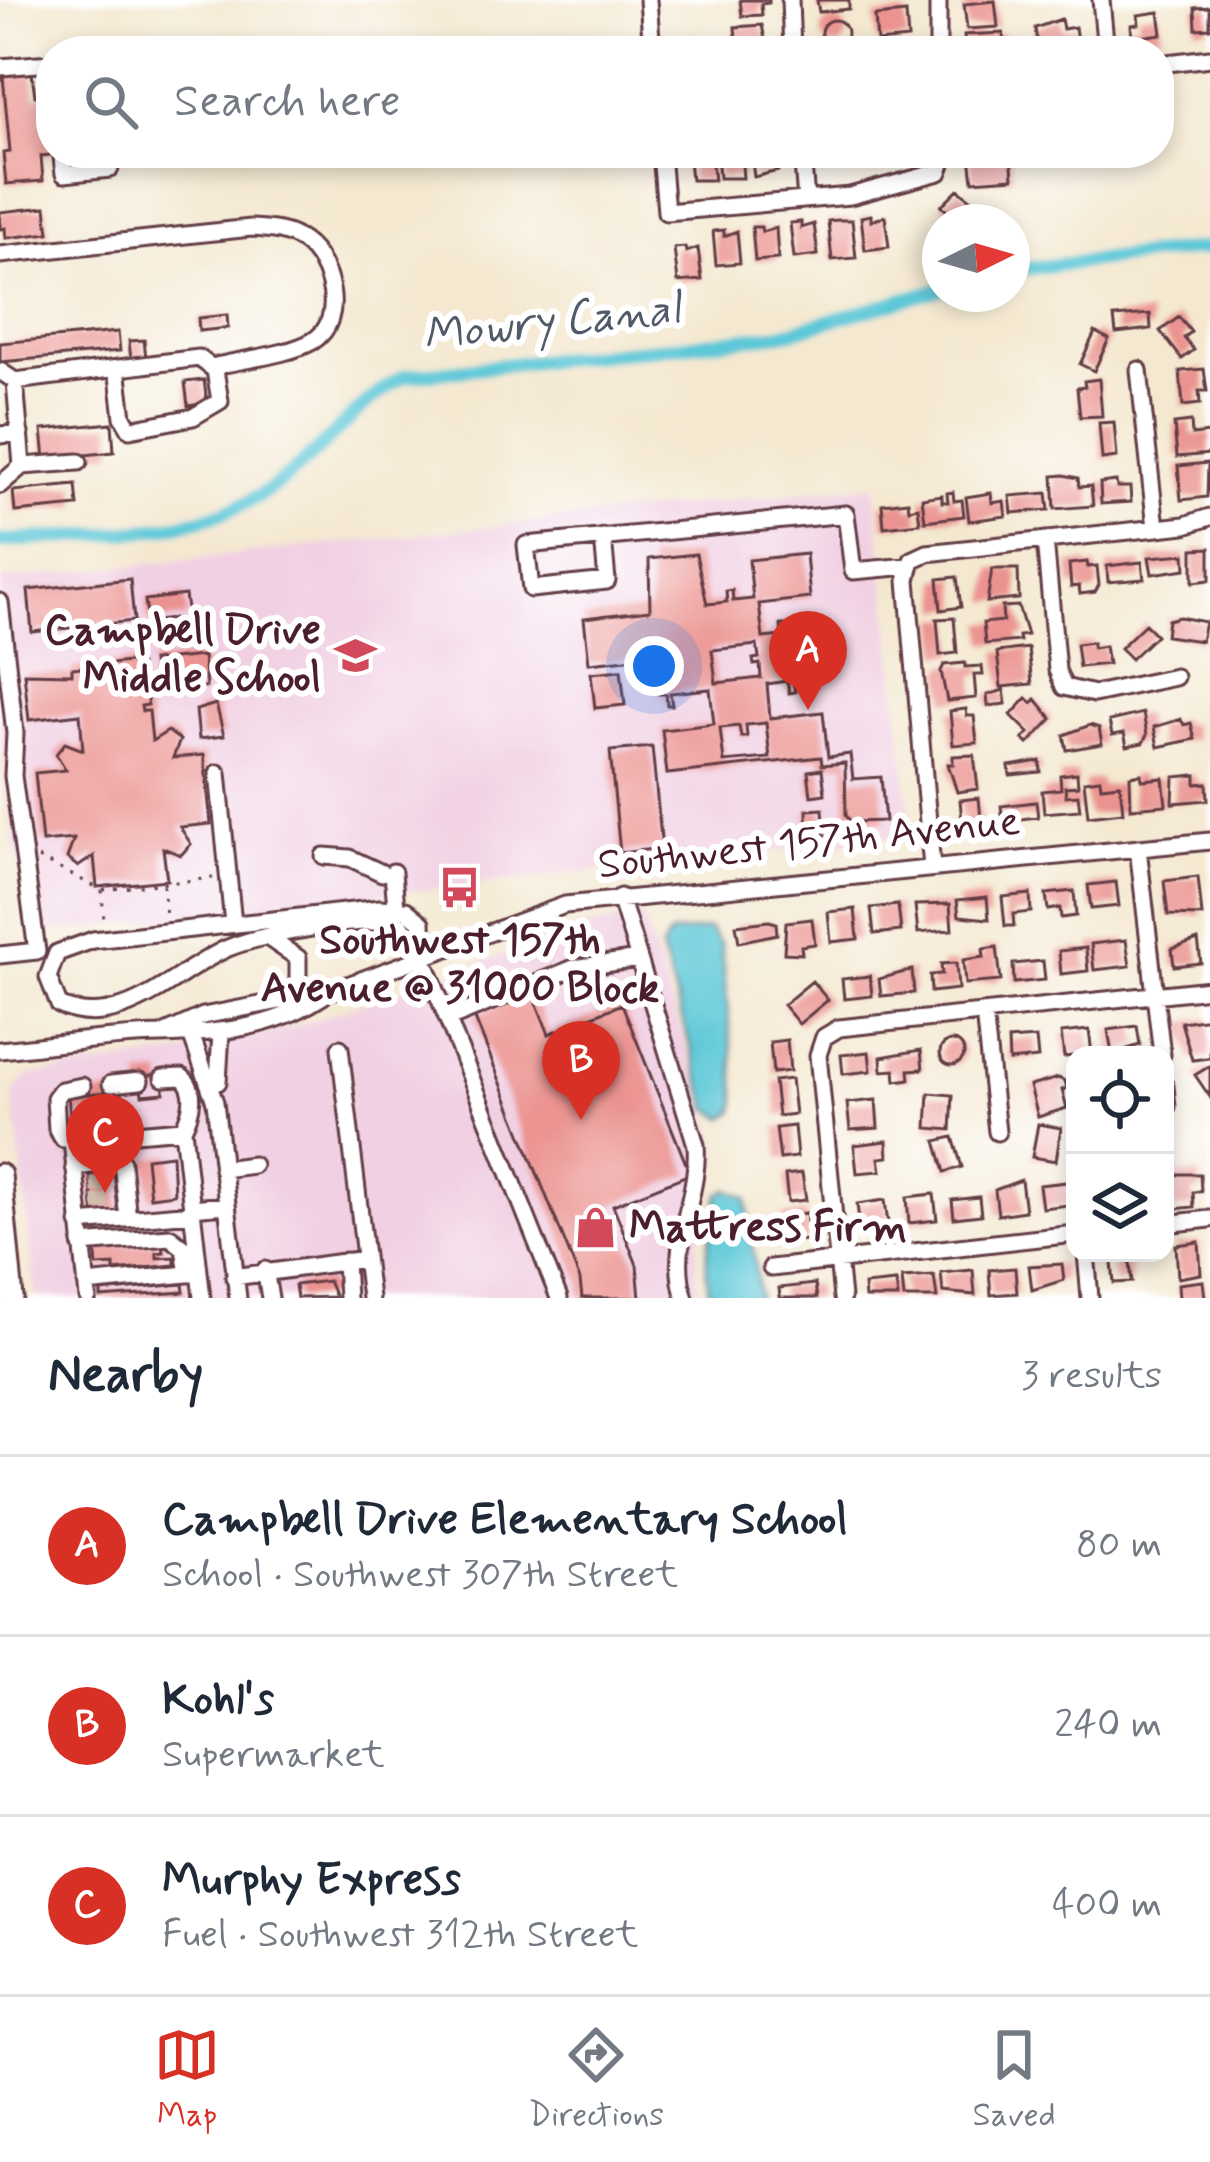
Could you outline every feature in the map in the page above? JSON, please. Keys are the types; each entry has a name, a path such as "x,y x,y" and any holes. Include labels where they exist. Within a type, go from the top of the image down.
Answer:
{"main road":[{"path":"0,1174 12,1298"}],"street":[{"path":"648,0 651,36"},
{"path":"790,0 791,36"},
{"path":"938,0 938,36"},
{"path":"1101,0 1105,36"},
{"path":"1174,62 1210,58"},
{"path":"0,67 36,65"},
{"path":"63,168 64,174 110,168"},
{"path":"662,168 666,212 890,189 940,168"},
{"path":"803,168 806,200"},
{"path":"0,255 251,228 281,230 303,241 328,275 332,310 326,329 312,341 212,367"},
{"path":"0,371 15,381 118,368 199,358 212,367 221,390 212,410 130,429 123,417 118,368"},
{"path":"1139,370 1156,528"},
{"path":"15,381 22,466"},
{"path":"0,435 20,434"},
{"path":"0,485 22,466 79,462"},
{"path":"603,537 607,581 531,590 526,545 603,537 846,514 853,571 908,566 927,553 1156,528 1210,517"},
{"path":"1045,541 1060,680 1077,694 1175,677"},
{"path":"908,566 932,868"},
{"path":"0,602 15,734 13,776 37,951 0,955"},
{"path":"218,773 233,924"},
{"name":"Southwest 157th Avenue","path":"163,1034 203,1016 331,991 565,905 1210,841"},
{"path":"1138,848 1161,1046"},
{"path":"324,856 350,858 387,873 396,908"},
{"path":"620,897 696,1145 698,1168 680,1240 686,1298"},
{"path":"424,960 422,923 396,908 78,943 52,959 49,987 69,1010 122,1005 164,990 223,951 270,939 394,922 409,932 424,960 559,1298"},
{"path":"270,939 298,958 298,981 289,997"},
{"path":"448,1019 574,968 639,958"},
{"path":"842,1298 818,1055 824,1036 839,1028 1210,988"},
{"name":"Southwest 157th Avenue","path":"0,1050 163,1034 192,1036 292,1016 331,991"},
{"path":"984,1013 997,1132"},
{"path":"214,1102 220,1031"},
{"path":"192,1036 214,1102 234,1277 232,1297"},
{"path":"340,1048 370,1298"},
{"path":"163,1078 188,1082 192,1109 183,1129 194,1274"},
{"path":"111,1084 140,1081"},
{"path":"82,1087 61,1090 55,1098 57,1130 71,1140 183,1129"},
{"path":"71,1140 84,1195 79,1223 87,1291 194,1274"},
{"path":"74,1167 122,1162 128,1219"},
{"path":"222,1168 253,1165"},
{"path":"79,1223 226,1205"},
{"path":"1174,1223 1210,1219"},
{"path":"771,1268 1066,1235"},
{"path":"81,1244 170,1237 184,1248 202,1298"},
{"path":"234,1277 365,1259"},
{"path":"345,1261 347,1298"},
{"path":"1087,1262 1090,1298"},
{"path":"265,1270 270,1298"}],"path":[{"path":"25,855 102,890 221,877"},
{"path":"163,883 166,921"},
{"path":"102,890 105,927"}],"shaded area":[{"name":"Campbell Drive Middle School","path":"875,485 911,825 902,836 40,933 14,847 0,729 0,580"},
{"path":"642,916 716,1136 718,1165 698,1239 696,1282 703,1298 36,1298 13,1093 27,1076 174,1054 293,1027 582,928"}],"water":[{"path":"709,929 721,945 737,1100 735,1111 725,1118 709,1108 661,949 670,934"},
{"path":"728,1189 747,1198 759,1298 711,1298 708,1246 719,1194"}],"building":[{"path":"740,0 769,3 761,4 762,15 742,16"},
{"path":"817,0 849,0 849,9 819,12"},
{"path":"995,1 998,27 967,29 964,4"},
{"path":"1210,7 1210,28 1196,29 1195,8"},
{"path":"1159,12 1162,34 1132,36 1131,25 1139,24 1138,15"},
{"path":"906,13 908,36 877,36 875,16"},
{"path":"1061,19 1063,29 1075,27 1076,36 1036,36 1035,28"},
{"path":"829,21 839,21 846,36 822,36"},
{"path":"762,25 764,36 736,36 735,27"},
{"path":"32,73 36,168 42,168 43,181 6,184 3,153 10,152 3,76"},
{"path":"690,168 712,168 714,180 691,180"},
{"path":"718,168 742,168 743,178 719,178"},
{"path":"753,168 778,168 778,171 754,177"},
{"path":"971,168 1012,168 1013,178 973,181"},
{"path":"958,189 977,204 943,204"},
{"path":"46,207 49,233 6,238 5,228 0,229 0,212"},
{"path":"871,215 871,221 885,216 889,247 865,250 861,217"},
{"path":"852,220 856,258 832,260 828,221"},
{"path":"801,222 801,228 814,224 818,255 794,258 790,223"},
{"path":"752,227 761,227 762,232 776,228 778,259 755,261"},
{"path":"724,230 724,236 737,231 740,263 716,265 713,231"},
{"path":"685,247 686,252 698,248 702,280 678,282 674,248"},
{"path":"1150,314 1151,329 1116,333 1114,317"},
{"path":"227,315 228,328 199,331 198,318"},
{"path":"1179,317 1191,332 1184,338 1194,350 1182,359 1160,331"},
{"path":"118,332 120,351 0,362 0,343"},
{"path":"1095,332 1109,339 1094,371 1080,364"},
{"path":"144,340 146,358 131,360 129,341"},
{"path":"1204,369 1207,391 1199,391 1200,404 1183,406 1180,371"},
{"path":"1099,379 1102,416 1080,417 1077,388 1085,387 1084,381"},
{"path":"204,380 207,403 188,406 185,382"},
{"path":"1114,422 1117,457 1102,459 1099,423"},
{"path":"1191,422 1192,435 1210,433 1210,454 1177,457 1174,424"},
{"path":"112,423 114,452 45,459 42,430"},
{"path":"1208,463 1207,497 1181,500 1178,466"},
{"path":"1053,476 1078,478 1079,487 1091,486 1093,506 1055,509"},
{"path":"1116,481 1117,487 1130,487 1131,502 1101,504 1100,483"},
{"path":"76,485 78,506 15,512 13,491"},
{"path":"953,492 954,501 962,500 964,516 925,521 922,498 942,495 942,502 948,502 947,493"},
{"path":"991,493 992,503 1004,501 1006,516 969,521 966,497"},
{"path":"1047,493 1049,510 1012,513 1010,496"},
{"path":"908,501 909,509 918,507 920,523 884,527 882,504"},
{"path":"1210,548 1210,580 1193,582 1193,549"},
{"path":"696,554 707,604 727,602 726,591 732,590 733,601 753,599 749,560 806,554 810,598 759,604 763,638 782,636 781,625 787,625 788,636 814,633 819,678 793,680 795,692 789,693 787,681 767,684 770,718 823,712 828,757 850,754 853,779 881,777 885,821 851,822 846,815 845,763 822,765 821,757 667,774 662,730 714,724 710,689 670,693 672,705 667,705 666,694 659,694 655,656 589,663 584,618 650,610 649,559","holes":["757,645 759,658 753,659 754,665 760,664 761,678 716,683 712,650","766,723 770,758 724,762 720,728 739,726 741,737 747,737 746,725"]},
{"path":"1185,554 1186,569 1152,574 1149,557"},
{"path":"1087,562 1088,567 1097,566 1099,585 1095,592 1080,594 1079,586 1071,587 1069,564"},
{"path":"1142,562 1144,579 1108,582 1107,566"},
{"path":"992,569 1018,569 1019,599 987,602"},
{"path":"957,577 961,607 941,610 938,579"},
{"path":"130,579 134,621 32,632 28,590"},
{"path":"185,595 188,617 148,622 145,600"},
{"path":"1018,606 1027,635 1019,636 1020,641 985,644 983,623 1003,621 1002,607"},
{"path":"954,618 957,653 940,655 937,619"},
{"path":"1168,620 1205,622 1201,641 1166,636"},
{"path":"1145,624 1156,635 1131,659 1120,648"},
{"path":"1093,642 1093,648 1105,646 1108,664 1079,667 1076,644"},
{"path":"838,644 839,662 823,663 821,646"},
{"path":"1028,648 1032,684 1001,687 997,652"},
{"path":"203,656 206,687 187,689 182,683 183,690 155,693 152,661"},
{"path":"139,661 148,705 141,706 142,711 149,711 152,741 168,731 180,740 173,758 204,755 211,824 180,827 191,844 181,855 163,848 167,880 97,887 94,856 78,867 67,858 74,839 42,842 35,773 66,770 56,754 65,743 83,750 80,714 29,720 24,673 72,674 72,668"},
{"path":"965,663 965,667 982,666 983,675 974,675 976,698 947,701 941,671 944,665"},
{"path":"621,670 625,705 595,708 591,673"},
{"path":"1004,690 1006,704 988,706 987,695"},
{"path":"1027,698 1032,703 1036,699 1052,719 1028,744 1023,739 1029,733 1011,715"},
{"path":"216,704 224,736 199,739 196,710"},
{"path":"966,709 967,716 974,716 977,743 953,745 950,711"},
{"path":"1143,713 1147,735 1143,743 1127,746 1124,733 1112,735 1109,721"},
{"path":"1181,719 1184,725 1191,723 1195,739 1158,747 1154,727"},
{"path":"1090,725 1099,728 1102,744 1067,750 1064,735"},
{"path":"652,747 662,848 620,853 610,751"},
{"path":"974,755 978,789 957,792 948,764 953,764 953,756"},
{"path":"1040,761 1041,772 1010,775 1009,766"},
{"path":"822,769 825,794 811,796 808,771"},
{"path":"1077,773 1078,786 1065,787 1066,796 1078,795 1080,810 1044,813 1042,791 1061,789 1060,775"},
{"path":"1141,774 1142,780 1163,778 1166,805 1131,808 1130,776"},
{"path":"1196,775 1196,784 1207,783 1208,800 1173,803 1174,777"},
{"path":"1100,779 1101,786 1120,784 1123,812 1088,816 1084,781"},
{"path":"979,798 982,830 963,832 960,800"},
{"path":"1036,802 1038,817 1003,821 1001,806"},
{"path":"823,809 825,835 808,837 807,810"},
{"path":"1198,877 1202,916 1168,915 1164,881"},
{"path":"1116,882 1119,906 1091,909 1088,885"},
{"path":"1074,891 1076,916 1061,918 1060,908 1048,910 1046,894"},
{"path":"1030,894 1031,912 1013,914 1014,926 1005,926 1002,897"},
{"path":"987,897 989,919 959,916 957,900"},
{"path":"950,904 952,930 918,933 915,905"},
{"path":"898,905 901,931 874,934 871,908"},
{"path":"855,909 858,939 831,942 828,912"},
{"path":"812,919 815,944 801,946 802,954 784,953 786,922"},
{"path":"776,923 777,934 739,942 736,925"},
{"path":"1126,940 1130,966 1094,970 1091,944"},
{"path":"1198,940 1201,963 1174,966 1172,949"},
{"path":"997,947 1001,981 965,984 963,960 984,957 983,949"},
{"path":"1086,948 1088,971 1061,974 1059,951"},
{"path":"1043,961 1045,980 1014,983 1013,964"},
{"path":"956,963 958,989 931,992 930,975 942,974 941,964"},
{"path":"912,970 914,993 881,996 879,979"},
{"path":"870,976 872,996 844,999 842,979"},
{"path":"812,981 828,1000 799,1024 783,1005"},
{"path":"532,992 549,1034 622,1004 690,1174 613,1205 637,1265 640,1298 582,1298 580,1280 474,1016"},
{"path":"1210,1018 1210,1058 1192,1060 1181,1022"},
{"path":"1137,1026 1140,1045 1111,1046 1108,1030"},
{"path":"1089,1030 1091,1046 1066,1046 1064,1057 1061,1033"},
{"path":"1036,1038 1038,1058 1009,1061 1008,1040"},
{"path":"787,1040 790,1071 773,1073 770,1042"},
{"path":"952,1041 961,1044 961,1062 952,1065 943,1062 940,1053 943,1044"},
{"path":"921,1050 923,1069 909,1070 910,1079 896,1081 895,1070 882,1071 881,1057"},
{"path":"869,1052 871,1071 843,1074 841,1055"},
{"path":"1210,1066 1210,1097 1195,1075"},
{"path":"162,1074 164,1093 142,1095 140,1076"},
{"path":"1058,1078 1065,1081 1066,1108 1038,1117 1030,1086"},
{"path":"791,1079 795,1114 778,1116 774,1081"},
{"path":"121,1091 123,1110 70,1115 68,1096"},
{"path":"929,1093 953,1095 951,1130 927,1128"},
{"path":"876,1100 878,1128 850,1130 847,1103"},
{"path":"1038,1124 1061,1128 1056,1161 1032,1157"},
{"path":"794,1126 797,1157 780,1159 776,1128"},
{"path":"953,1137 962,1167 945,1172 936,1141"},
{"path":"887,1141 888,1157 879,1158 881,1171 857,1173 854,1145"},
{"path":"172,1155 174,1194 150,1197 146,1158"},
{"path":"116,1170 120,1216 94,1218 90,1172"},
{"path":"802,1173 806,1200 788,1202 785,1175"},
{"path":"1200,1174 1201,1191 1193,1192 1194,1207 1174,1209 1174,1177"},
{"path":"1021,1180 1025,1211 998,1215 995,1190"},
{"path":"1066,1182 1066,1205 1042,1208 1039,1185"},
{"path":"934,1194 937,1220 909,1223 907,1197"},
{"path":"979,1197 981,1215 954,1218 952,1200"},
{"path":"885,1200 888,1225 860,1229 857,1204"},
{"path":"806,1213 809,1240 785,1242 782,1216"},
{"path":"1199,1242 1201,1274 1178,1278 1176,1245"},
{"path":"163,1243 164,1252 157,1253 157,1258 175,1257 175,1265 114,1271 114,1265 97,1266 95,1247"},
{"path":"1112,1262 1130,1262 1132,1282 1114,1283"},
{"path":"1062,1264 1064,1280 1032,1290 1029,1266"},
{"path":"1015,1268 1017,1293 991,1295 989,1270"},
{"path":"973,1270 975,1295 943,1292 941,1273"},
{"path":"934,1276 937,1298 904,1298 902,1278"},
{"path":"328,1281 335,1297 297,1298 295,1285"},
{"path":"1203,1281 1205,1298 1179,1298 1178,1284"},
{"path":"896,1282 898,1298 865,1298 864,1285"},
{"path":"183,1284 184,1292 101,1298 101,1292"},
{"path":"815,1284 817,1298 780,1298 779,1288"}],"waterway":[{"name":"Mowry Canal","path":"1030,268 1210,248"},
{"name":"Mowry Canal","path":"0,542 140,531 209,517 241,505 288,476 368,402 404,376 782,334 922,294"}],"tunnel":[{"path":"91,1185 117,1183"},
{"path":"93,1203 119,1200"}],"place":[{"name":"Campbell Drive Middle School","path":"355,655"},
{"name":"Campbell Drive Elementary School","path":"808,710"},
{"name":"Southwest 157th Avenue @ 31000 Block","path":"460,887"},
{"name":"Kohl's","path":"581,1120"},
{"name":"Murphy Express","path":"105,1193"},
{"name":"Mattress Firm","path":"595,1228"}]}
